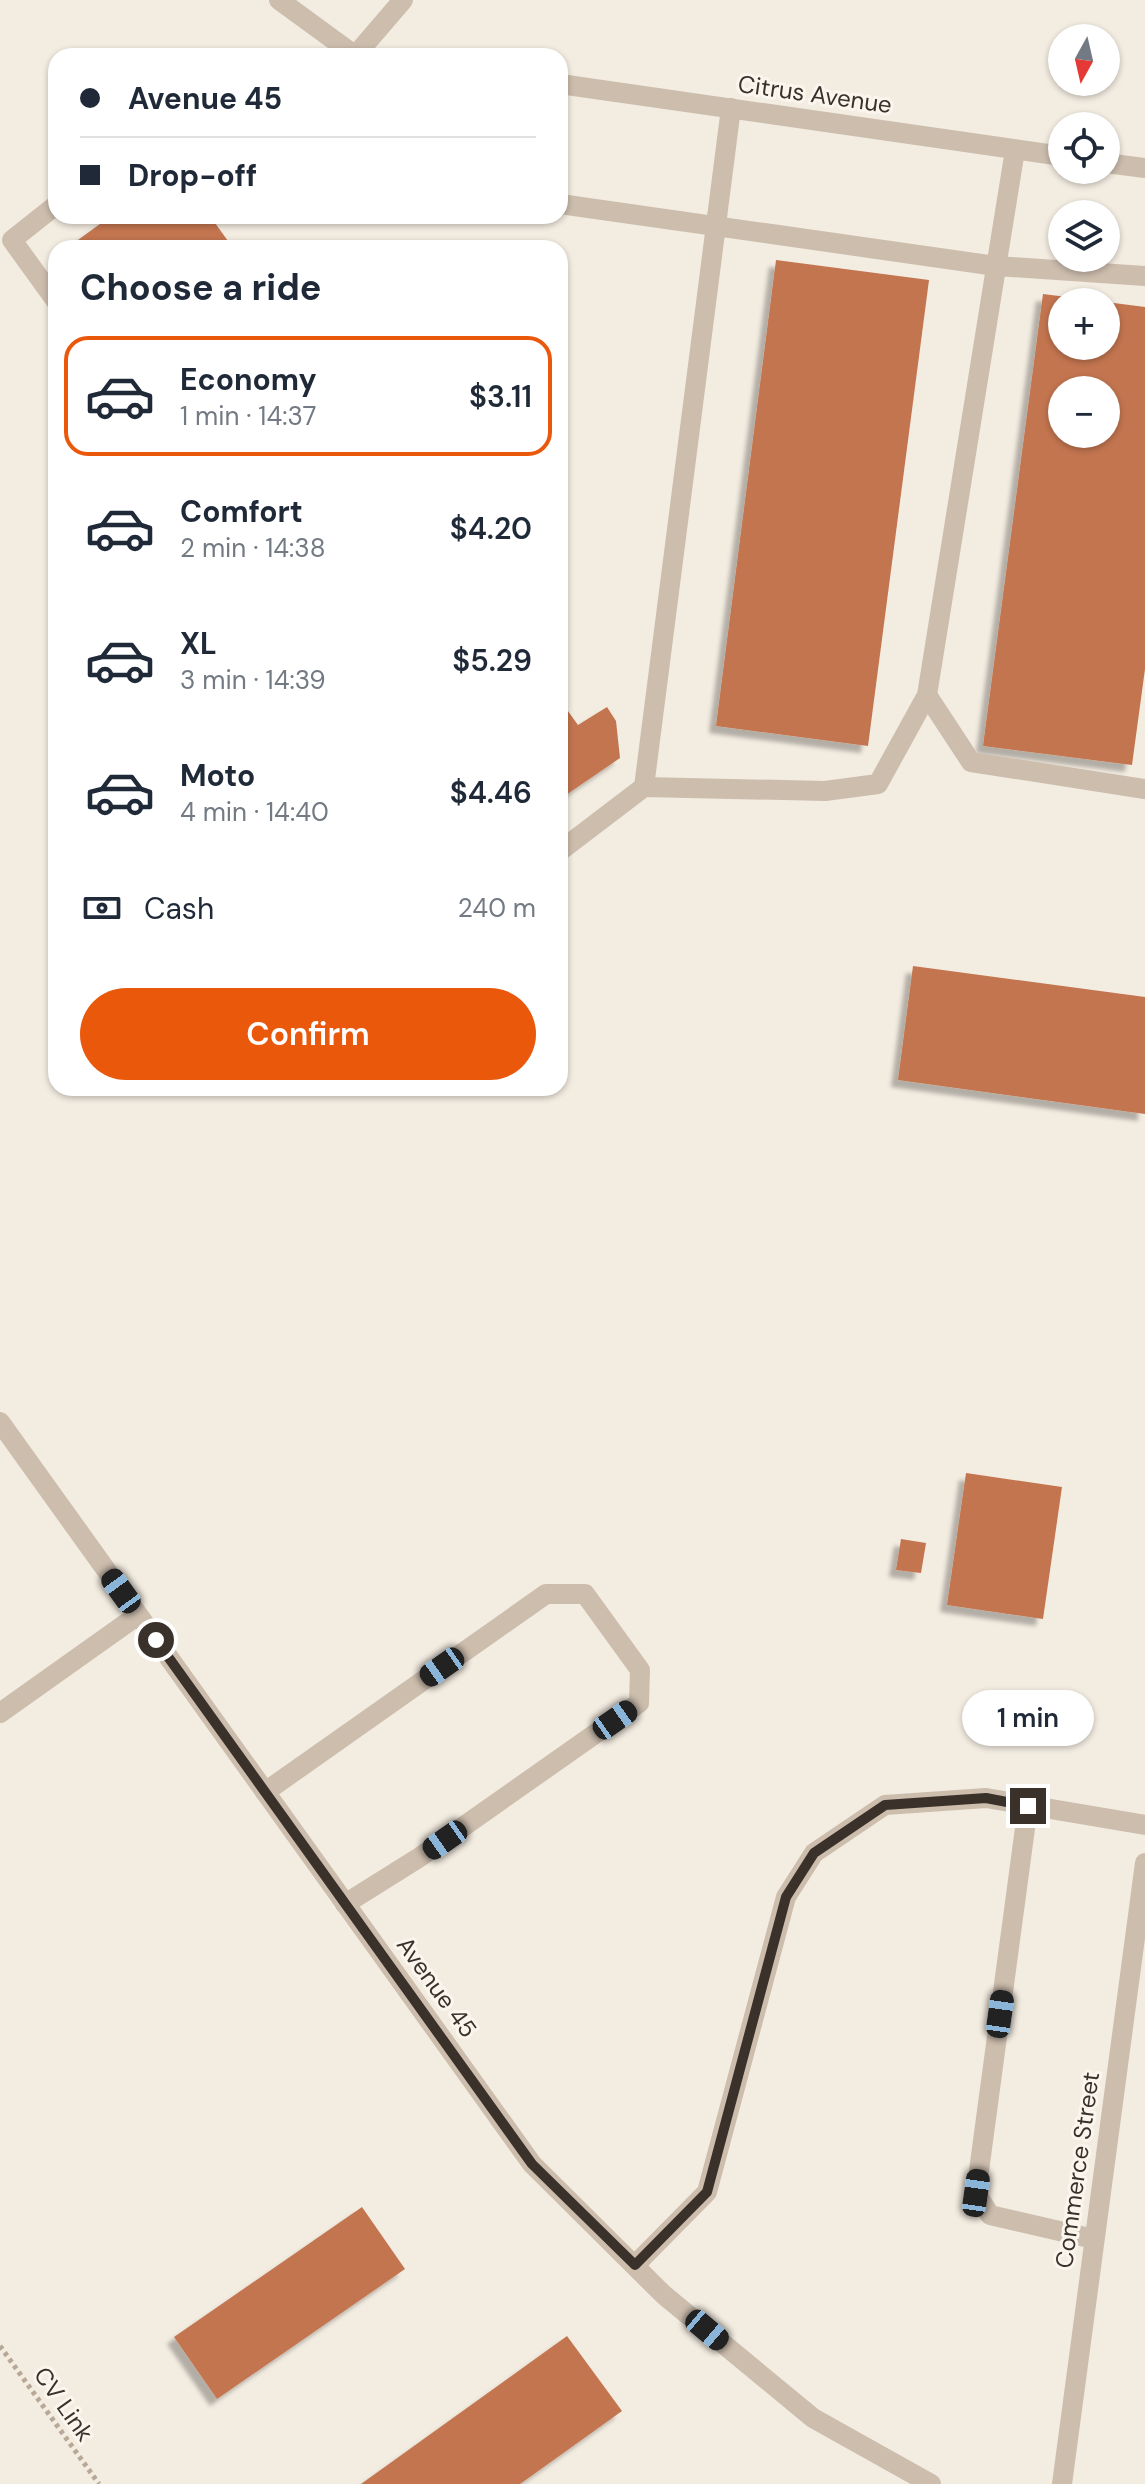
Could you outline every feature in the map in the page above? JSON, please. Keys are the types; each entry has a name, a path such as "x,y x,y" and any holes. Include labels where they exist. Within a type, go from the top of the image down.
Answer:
{"street":[{"path":"279,0 349,48"},
{"path":"365,48 403,0"},
{"name":"Citrus Avenue","path":"568,85 1048,154"},
{"path":"644,787 731,108"},
{"path":"568,845 644,787 825,791 878,784 927,695 1015,150"},
{"path":"1120,165 1145,168"},
{"path":"568,205 996,266 1145,276"},
{"path":"48,211 12,240 48,290"},
{"path":"927,695 971,762 1145,789"},
{"name":"Avenue 45","path":"0,1422 532,2164 664,2295 813,2418 931,2484"},
{"path":"265,1792 546,1594 585,1594 640,1670 639,1703 420,1857 345,1904"},
{"path":"0,1713 138,1615"},
{"path":"635,2265 707,2192 786,1897 814,1853 885,1805 986,1798 1145,1825"},
{"path":"1028,1806 976,2193 990,2215 1094,2239"},
{"name":"Commerce Street","path":"1062,2484 1145,1863"}],"path":[{"name":"CV Link","path":"0,2346 99,2484"}],"building":[{"path":"100,224 216,224 227,240 78,240"},
{"path":"776,260 929,280 868,746 716,726"},
{"path":"1043,294 1048,295 1048,360 1120,360 1120,304 1145,307 1145,669 1132,765 983,746"},
{"path":"607,707 616,721 620,758 568,794 568,711 578,725"},
{"path":"913,966 1145,997 1145,1114 898,1080"},
{"path":"966,1473 1062,1487 1043,1619 947,1605"},
{"path":"901,1539 926,1543 921,1573 896,1570"},
{"path":"362,2207 405,2269 217,2399 174,2337"},
{"path":"567,2336 622,2411 520,2484 361,2484"}],"route":[{"path":"156,1640 532,2164 635,2265 707,2192 786,1897 814,1853 885,1805 986,1798 1028,1806"}]}
